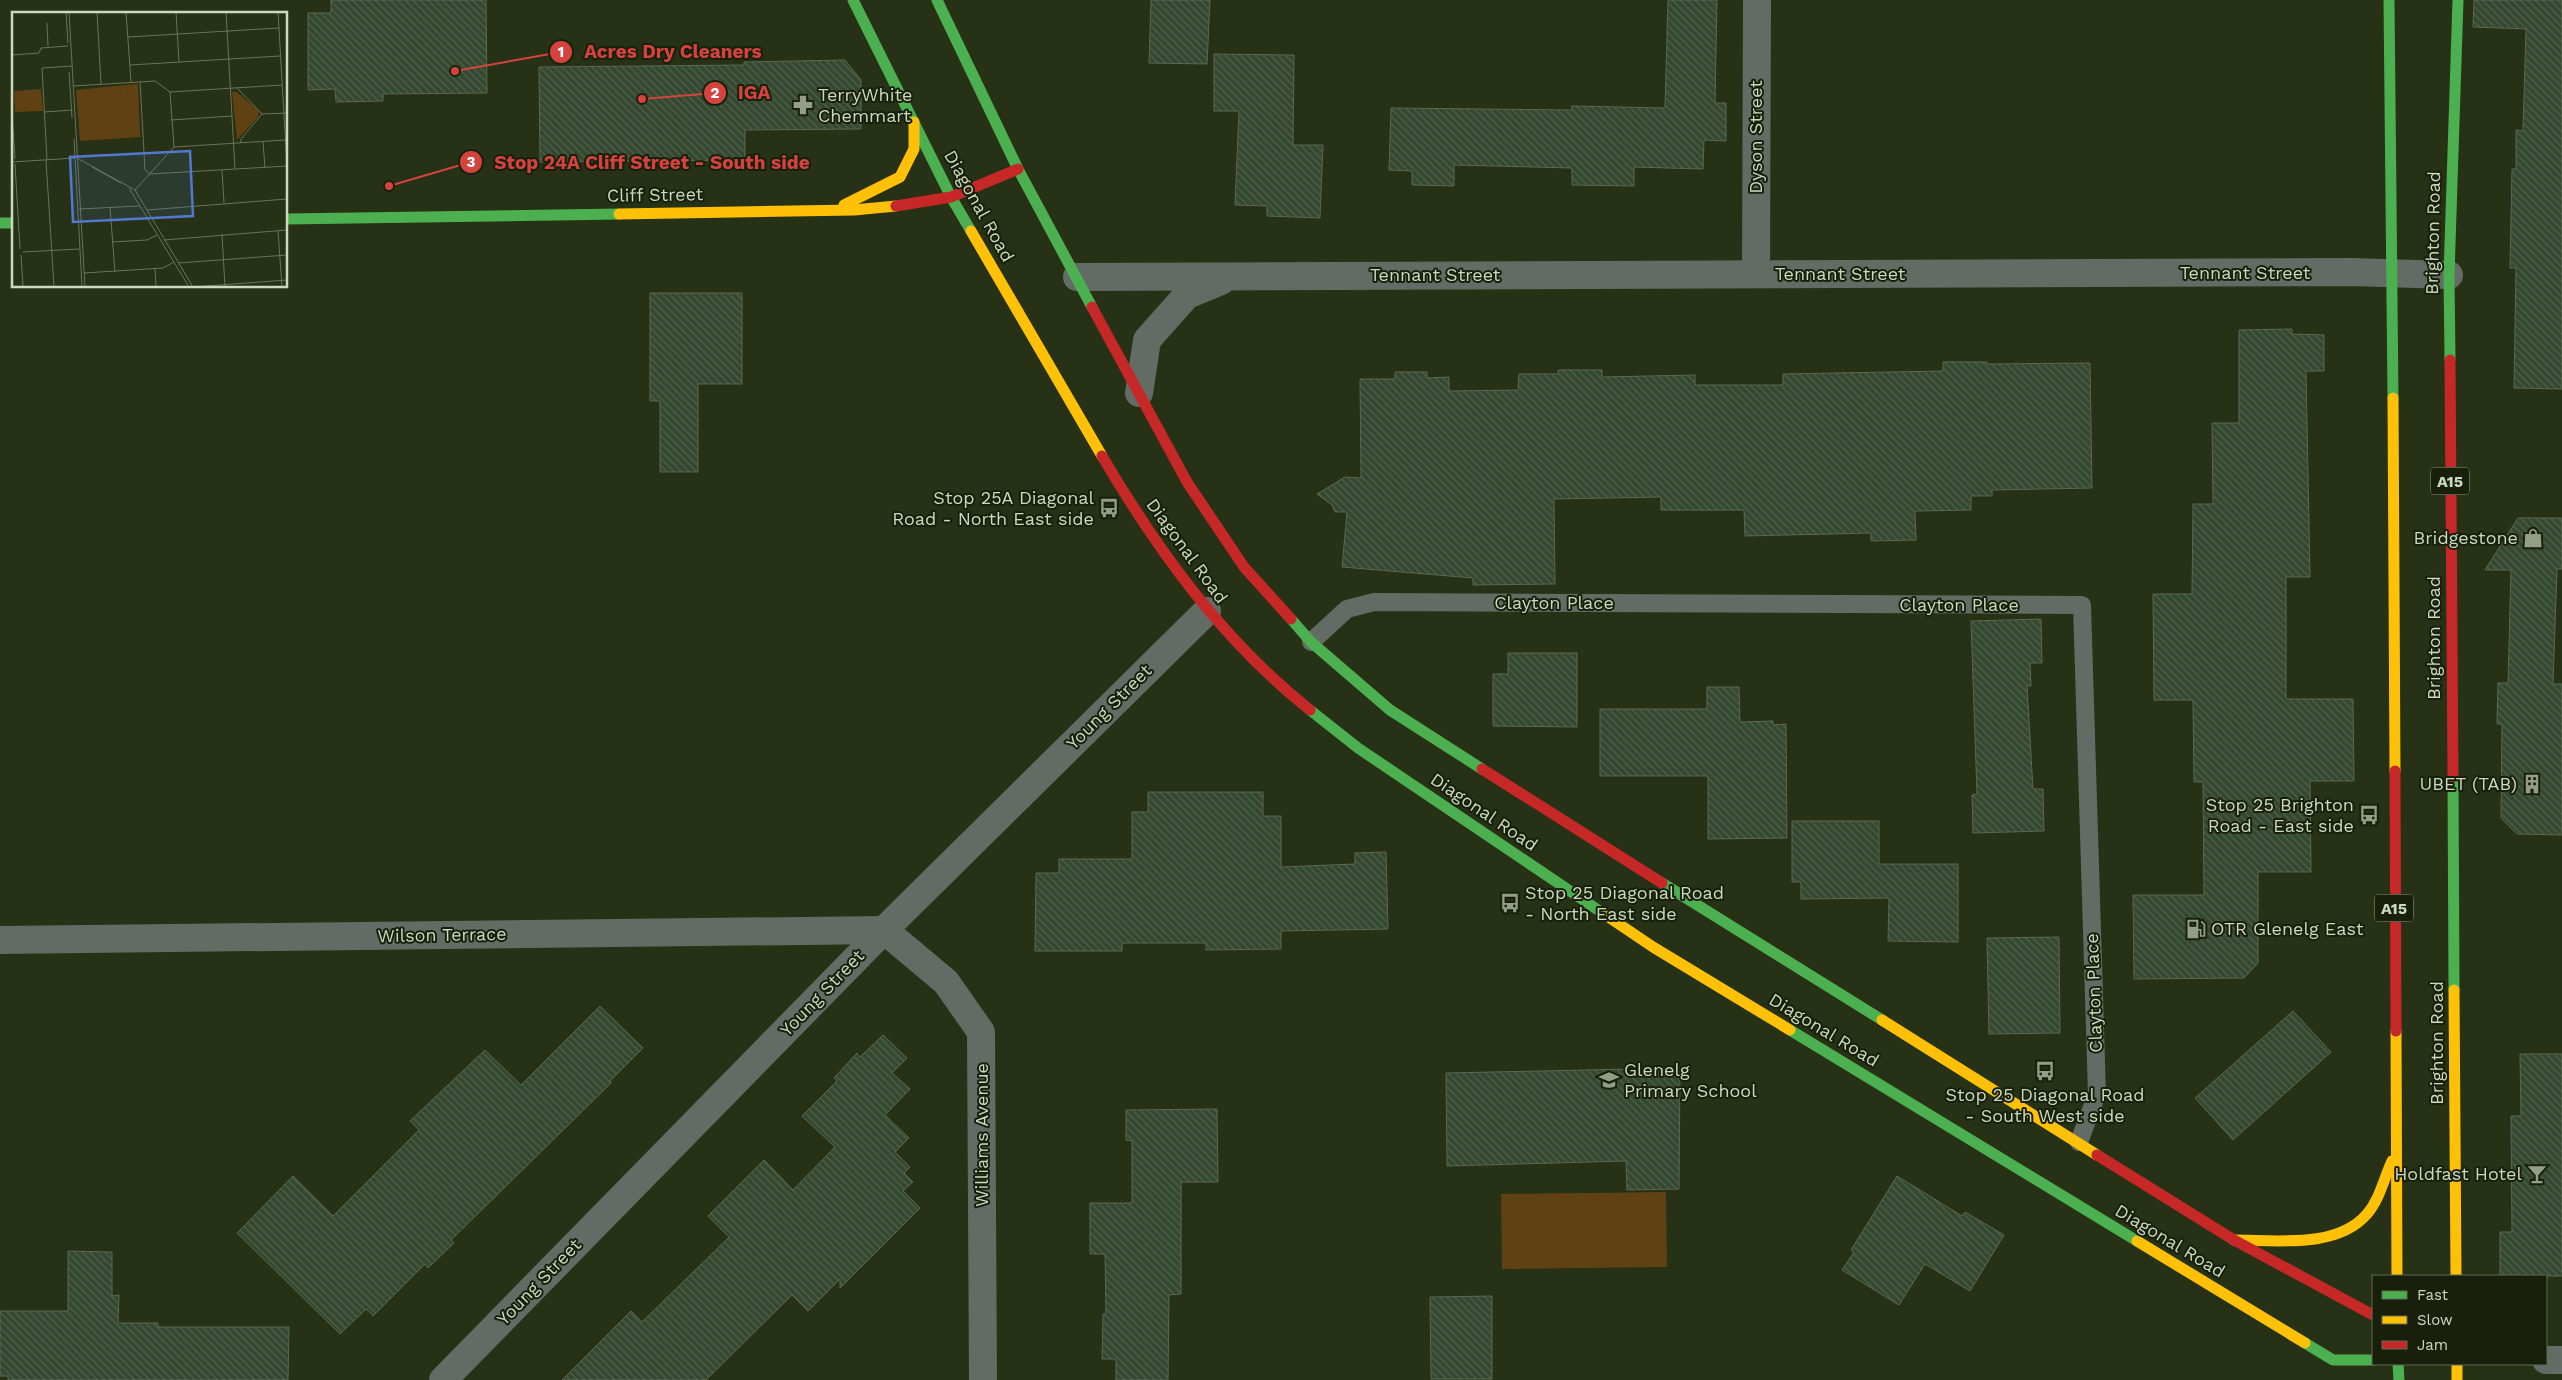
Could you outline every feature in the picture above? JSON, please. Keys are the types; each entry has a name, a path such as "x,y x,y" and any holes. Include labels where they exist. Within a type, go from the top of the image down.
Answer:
{"main road":[{"name":"Diagonal Road","path":"853,0 951,197 1140,520 1206,611 1281,687 1358,748 1653,947 2333,1360 2372,1360"},
{"name":"Diagonal Road","path":"937,0 1018,169 1186,482 1244,567 1311,642 1390,710 1723,921 2234,1240 2372,1314"},
{"name":"A15","path":"2389,0 2393,272 2395,1154 2397,1275"},
{"name":"Brighton Road","path":"2456,1275 2449,276 2458,0"},
{"path":"832,210 900,177 914,150 914,122"},
{"name":"Cliff Street","path":"288,219 832,210 914,204 951,197 1018,169"},
{"path":"2234,1240 2318,1238 2338,1233 2354,1226 2368,1213 2395,1154"},
{"path":"2398,1365 2399,1380"},
{"path":"2457,1365 2457,1380"}],"street":[{"name":"Dyson Street","path":"1756,274 1757,0"},
{"name":"Tennant Street","path":"1077,276 2393,272 2449,276"},
{"name":"Tennant Street","path":"1139,393 1147,340 1187,295 1232,276"},
{"name":"Young Street","path":"443,1380 884,930 1206,611"},
{"name":"Wilson Terrace","path":"0,940 884,930"},
{"name":"Williams Avenue","path":"884,930 946,982 981,1032 983,1380"},
{"path":"2547,1360 2562,1360"}],"lane":[{"name":"Clayton Place","path":"1311,642 1347,609 1374,602 2082,606 2097,1094 2079,1142"}],"shaded area":[{"path":"1666,1192 1667,1267 1502,1269 1501,1194"}],"building":[{"path":"331,0 486,0 487,93 383,94 383,101 336,102 335,89 308,90 308,13 331,13"},
{"path":"1151,0 1210,0 1207,64 1149,63"},
{"path":"1668,0 1717,0 1715,103 1726,103 1726,141 1704,140 1703,169 1634,167 1634,186 1572,185 1572,168 1454,165 1454,186 1412,185 1412,171 1389,170 1391,108 1572,110 1572,106 1665,108"},
{"path":"2474,0 2562,0 2562,389 2514,388 2516,268 2510,268 2512,169 2516,169 2516,130 2523,131 2526,29 2473,27"},
{"path":"1214,54 1294,55 1293,145 1323,145 1320,218 1267,216 1267,206 1235,205 1239,111 1214,111"},
{"path":"845,60 861,80 861,129 745,130 745,160 540,162 539,67 744,65 744,62"},
{"path":"650,293 742,293 742,384 698,384 698,472 660,472 660,401 650,401"},
{"path":"2292,329 2292,334 2324,335 2324,371 2306,371 2310,577 2286,577 2286,699 2353,699 2354,781 2310,781 2311,872 2258,872 2258,963 2244,978 2134,979 2133,895 2204,895 2203,782 2194,782 2193,700 2154,700 2153,594 2192,594 2193,504 2213,504 2212,423 2239,423 2239,330"},
{"path":"1943,362 1987,362 1987,364 2090,363 2092,488 1992,490 1992,496 1971,496 1971,510 1915,511 1916,540 1871,541 1871,533 1745,536 1744,510 1661,510 1661,497 1554,499 1555,584 1473,585 1473,578 1342,567 1347,512 1335,512 1332,505 1317,494 1345,477 1361,478 1360,379 1395,379 1395,372 1427,372 1427,378 1449,377 1449,391 1518,390 1519,374 1558,374 1558,370 1602,370 1602,377 1695,375 1695,385 1783,385 1783,374 1943,371"},
{"path":"2518,518 2562,518 2562,569 2557,569 2553,684 2562,684 2562,835 2517,834 2501,818 2502,724 2497,724 2498,683 2508,683 2511,570 2485,570"},
{"path":"2041,619 2042,663 2030,663 2031,686 2027,686 2033,789 2043,789 2044,831 1973,833 1972,795 1977,794 1971,621"},
{"path":"1508,653 1577,653 1577,727 1493,726 1493,674 1508,674"},
{"path":"1707,687 1739,687 1740,722 1773,721 1773,725 1786,724 1787,838 1708,839 1708,776 1600,776 1600,709 1707,709"},
{"path":"1148,792 1263,792 1263,816 1281,816 1281,867 1355,864 1355,853 1386,852 1388,929 1281,931 1281,949 1206,950 1206,943 1122,943 1122,951 1035,951 1036,873 1059,873 1059,859 1132,859 1132,812 1148,812"},
{"path":"1792,821 1879,821 1879,864 1958,864 1958,942 1888,941 1889,898 1801,899 1801,882 1792,882"},
{"path":"2059,937 2060,1033 1989,1034 1987,938"},
{"path":"600,1006 643,1048 610,1081 611,1083 451,1240 454,1243 428,1268 425,1264 373,1316 366,1309 340,1334 237,1233 293,1176 333,1216 419,1130 410,1121 485,1050 521,1085"},
{"path":"2293,1011 2331,1052 2233,1140 2195,1098"},
{"path":"883,1035 907,1058 892,1073 910,1089 885,1115 909,1138 895,1152 910,1167 904,1173 913,1182 903,1191 920,1208 840,1288 840,1279 808,1311 792,1295 706,1380 562,1380 631,1311 642,1322 729,1237 708,1216 764,1160 793,1190 835,1147 802,1116 837,1081 834,1078 857,1053 860,1057"},
{"name":"Holdfast Hotel","path":"2520,1054 2562,1054 2562,1276 2500,1275 2500,1232 2512,1232 2511,1116 2521,1116"},
{"path":"1680,1068 1679,1189 1627,1190 1626,1161 1447,1166 1446,1073"},
{"path":"1217,1109 1218,1182 1181,1182 1181,1294 1169,1295 1168,1380 1116,1380 1116,1359 1102,1359 1103,1314 1106,1314 1105,1254 1090,1254 1090,1203 1132,1203 1132,1141 1126,1140 1126,1110"},
{"path":"1897,1176 1962,1216 1965,1212 2004,1235 1970,1291 1925,1264 1899,1305 1842,1270 1854,1252 1851,1250"},
{"path":"68,1251 112,1252 112,1296 119,1295 118,1323 158,1323 158,1327 289,1327 288,1380 8,1380 8,1376 0,1376 0,1311 68,1311"},
{"path":"1492,1296 1492,1379 1431,1379 1430,1297"}],"traffic: fast":[{"path":"853,0 951,197 971,231"},
{"path":"937,0 1018,169 1092,307"},
{"path":"2389,0 2393,398"},
{"path":"2450,360 2449,275 2458,0"},
{"path":"288,219 619,214"},
{"path":"0,223 12,223"},
{"path":"1291,619 1311,642 1390,710 1482,769"},
{"path":"1310,710 1358,748 1607,916"},
{"path":"2453,777 2454,990"},
{"path":"1662,883 1882,1020"},
{"path":"1790,1030 2137,1241"},
{"path":"2305,1343 2333,1360 2372,1360"},
{"path":"2398,1365 2399,1380"}],"traffic: slow":[{"path":"844,205 900,177 914,149 914,122"},
{"path":"619,214 854,210 896,206"},
{"path":"971,231 1102,456"},
{"path":"2393,398 2395,771"},
{"path":"1607,916 1653,947 1790,1030"},
{"path":"2454,990 2456,1275"},
{"path":"1882,1020 2097,1155"},
{"path":"2396,1031 2397,1275"},
{"path":"2234,1240 2305,1240 2323,1238 2339,1233 2354,1225 2367,1214 2379,1195 2392,1161"},
{"path":"2137,1241 2305,1343"},
{"path":"2457,1365 2457,1380"}],"traffic: jam":[{"path":"896,206 951,197 1018,169"},
{"path":"1092,307 1187,482 1244,567 1291,619"},
{"path":"2450,360 2453,777"},
{"path":"1102,456 1146,526 1194,593 1249,655 1310,710"},
{"path":"1482,769 1662,883"},
{"path":"2395,771 2396,1031"},
{"path":"2097,1155 2234,1240 2372,1314"}],"place":[{"name":"Acres Dry Cleaners","path":"455,71"},
{"name":"IGA","path":"642,99"},
{"name":"TerryWhite Chemmart","path":"803,105"},
{"name":"Stop 24A Cliff Street - South side","path":"389,186"},
{"name":"Stop 25A Diagonal Road - North East side","path":"1109,508"},
{"name":"Bridgestone","path":"2533,538"},
{"name":"UBET (TAB)","path":"2532,784"},
{"name":"Stop 25 Brighton Road - East side","path":"2369,815"},
{"name":"Stop 25 Diagonal Road - North East side","path":"1510,903"},
{"name":"OTR Glenelg East","path":"2196,929"},
{"name":"Stop 25 Diagonal Road - South West side","path":"2045,1071"},
{"name":"Glenelg Primary School","path":"1609,1080"},
{"name":"Holdfast Hotel","path":"2537,1174"}]}
